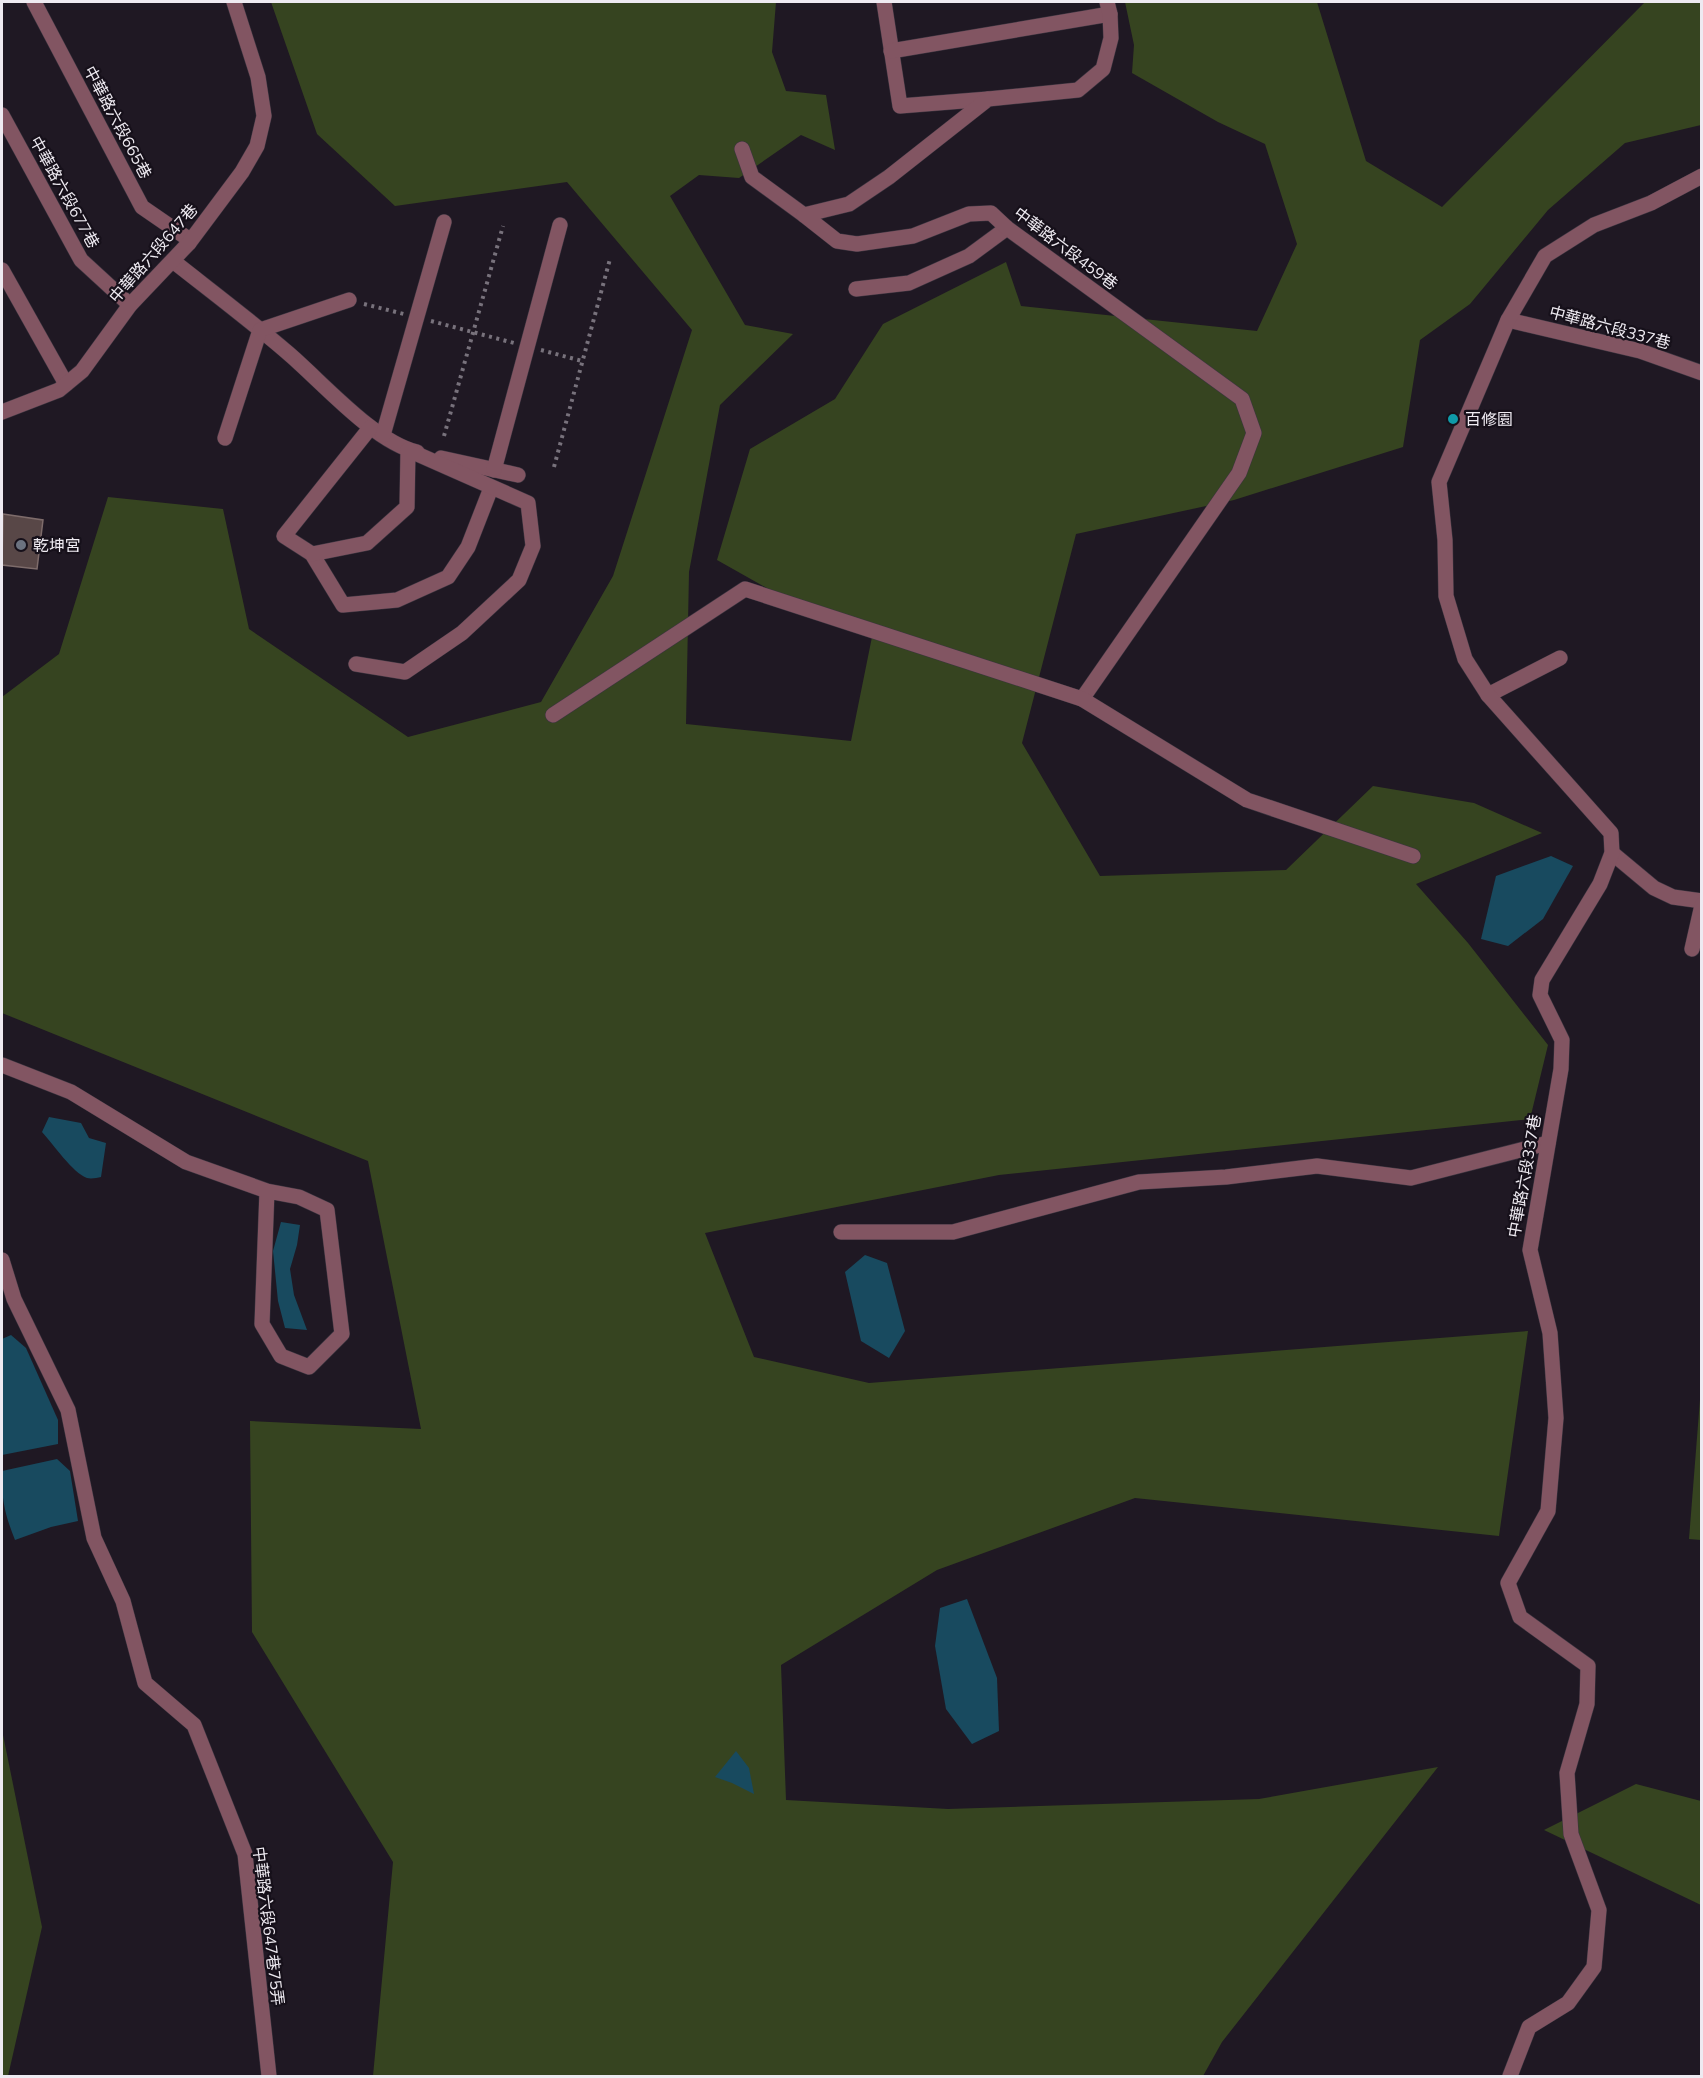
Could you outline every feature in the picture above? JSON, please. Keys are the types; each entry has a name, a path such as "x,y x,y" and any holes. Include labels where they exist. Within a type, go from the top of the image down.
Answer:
{"street":[{"name":"中華路六段665巷","path":"34,2 142,207 187,238 189,243"},
{"name":"中華路六段647巷","path":"2,412 59,390 82,371 130,305 189,243 242,172 257,146 264,116 258,77 234,2"},
{"path":"884,2 891,51 900,106 1077,90 1103,69 1111,38 1108,8 891,51"},
{"path":"804,215 849,204 889,177 988,99"},
{"name":"中華路六段677巷","path":"2,115 81,260 130,305"},
{"name":"中華路六段459巷","path":"742,149 752,177 837,241 857,244 913,236 969,214 991,213 1007,228 1242,399 1254,433 1239,473 1082,699"},
{"path":"1692,949 1701,903 1673,897 1654,888 1612,853 1611,832 1488,695 1465,660 1446,596 1445,540 1439,482 1509,320 1545,256 1594,225 1651,202 1701,176"},
{"path":"444,222 416,317 376,431 284,536 312,554 343,605 397,600 448,576 468,547 491,488"},
{"path":"494,470 560,225"},
{"path":"856,289 909,283 969,256 1007,228"},
{"path":"173,261 260,330 376,431 408,450 528,503 533,546 519,580 462,633 405,672 356,664"},
{"path":"2,270 66,384"},
{"path":"260,330 349,300"},
{"name":"中華路六段337巷","path":"1509,320 1640,351 1701,373"},
{"path":"225,438 260,330"},
{"path":"408,450 518,476"},
{"path":"312,554 367,543 406,507 408,450"},
{"path":"553,715 745,589 1082,699 1247,801 1413,856"},
{"path":"1488,695 1560,658"},
{"name":"中華路六段337巷","path":"1510,2076 1529,2027 1568,2003 1594,1967 1599,1910 1571,1834 1567,1773 1587,1704 1588,1666 1520,1617 1508,1583 1548,1511 1556,1418 1550,1333 1530,1250 1561,1069 1562,1040 1540,995 1542,980 1600,884 1612,853"},
{"path":"2,1065 71,1092 186,1162 267,1191 299,1197 327,1210 342,1334 309,1367 281,1356 262,1324 267,1191"},
{"path":"841,1232 952,1232 1139,1182 1226,1176 1317,1166 1411,1178 1548,1143"},
{"name":"中華路六段647巷75弄","path":"2,1260 14,1299 68,1410 94,1538 123,1601 145,1683 194,1725 245,1854 269,2076"}],"path":[{"path":"444,436 503,226"},
{"path":"554,467 610,259"},
{"path":"349,300 582,361"}],"green space":[{"path":"271,2 776,2 772,52 786,91 826,95 835,150 801,135 739,178 699,175 670,196 745,325 793,334 720,405 689,572 686,724 851,741 873,632 804,609 717,560 750,449 835,399 883,324 1006,262 1021,306 1257,331 1297,244 1265,144 1218,122 1132,73 1134,45 1125,2 1317,2 1366,161 1442,207 1645,2 1701,2 1701,125 1625,143 1548,210 1470,304 1420,340 1403,447 1234,500 1076,534 1022,743 1100,876 1286,870 1373,786 1474,803 1542,833 1416,884 1468,943 1548,1045 1530,1119 999,1175 705,1233 754,1357 869,1383 1528,1331 1499,1536 1135,1498 937,1570 781,1665 786,1800 948,1809 1259,1799 1438,1767 1222,2042 1203,2076 373,2076 393,1862 252,1632 250,1421 421,1429 368,1161 2,1013 2,697 59,654 108,497 223,509 249,629 408,737 541,702 613,576 692,330 567,182 395,206 317,134"},
{"path":"1701,1387 1701,1540 1689,1539"},
{"path":"2,1730 42,1927 8,2076 2,2076"},
{"path":"1636,1784 1701,1801 1701,1905 1544,1830"}],"water":[{"path":"1551,856 1573,866 1543,919 1508,946 1481,939 1496,876"},
{"path":"49,1117 81,1123 89,1138 106,1143 101,1177 87,1178 81,1175 63,1158 42,1132"},
{"path":"281,1222 300,1225 290,1269 294,1295 307,1330 285,1328 278,1301 273,1251"},
{"path":"865,1255 887,1263 905,1331 889,1358 861,1341 845,1272"},
{"path":"11,1335 26,1348 58,1420 58,1444 2,1455 2,1339"},
{"path":"57,1459 70,1471 78,1521 51,1527 15,1540 4,1506 2,1471"},
{"path":"967,1599 997,1678 999,1731 972,1744 946,1709 935,1646 940,1608"},
{"path":"736,1751 749,1768 754,1794 715,1777"}],"building":[{"name":"乾坤宮","path":"3,514 43,520 37,569 2,565"}],"place":[{"name":"百修園","path":"1453,419"},
{"name":"乾坤宮","path":"21,545"}]}
